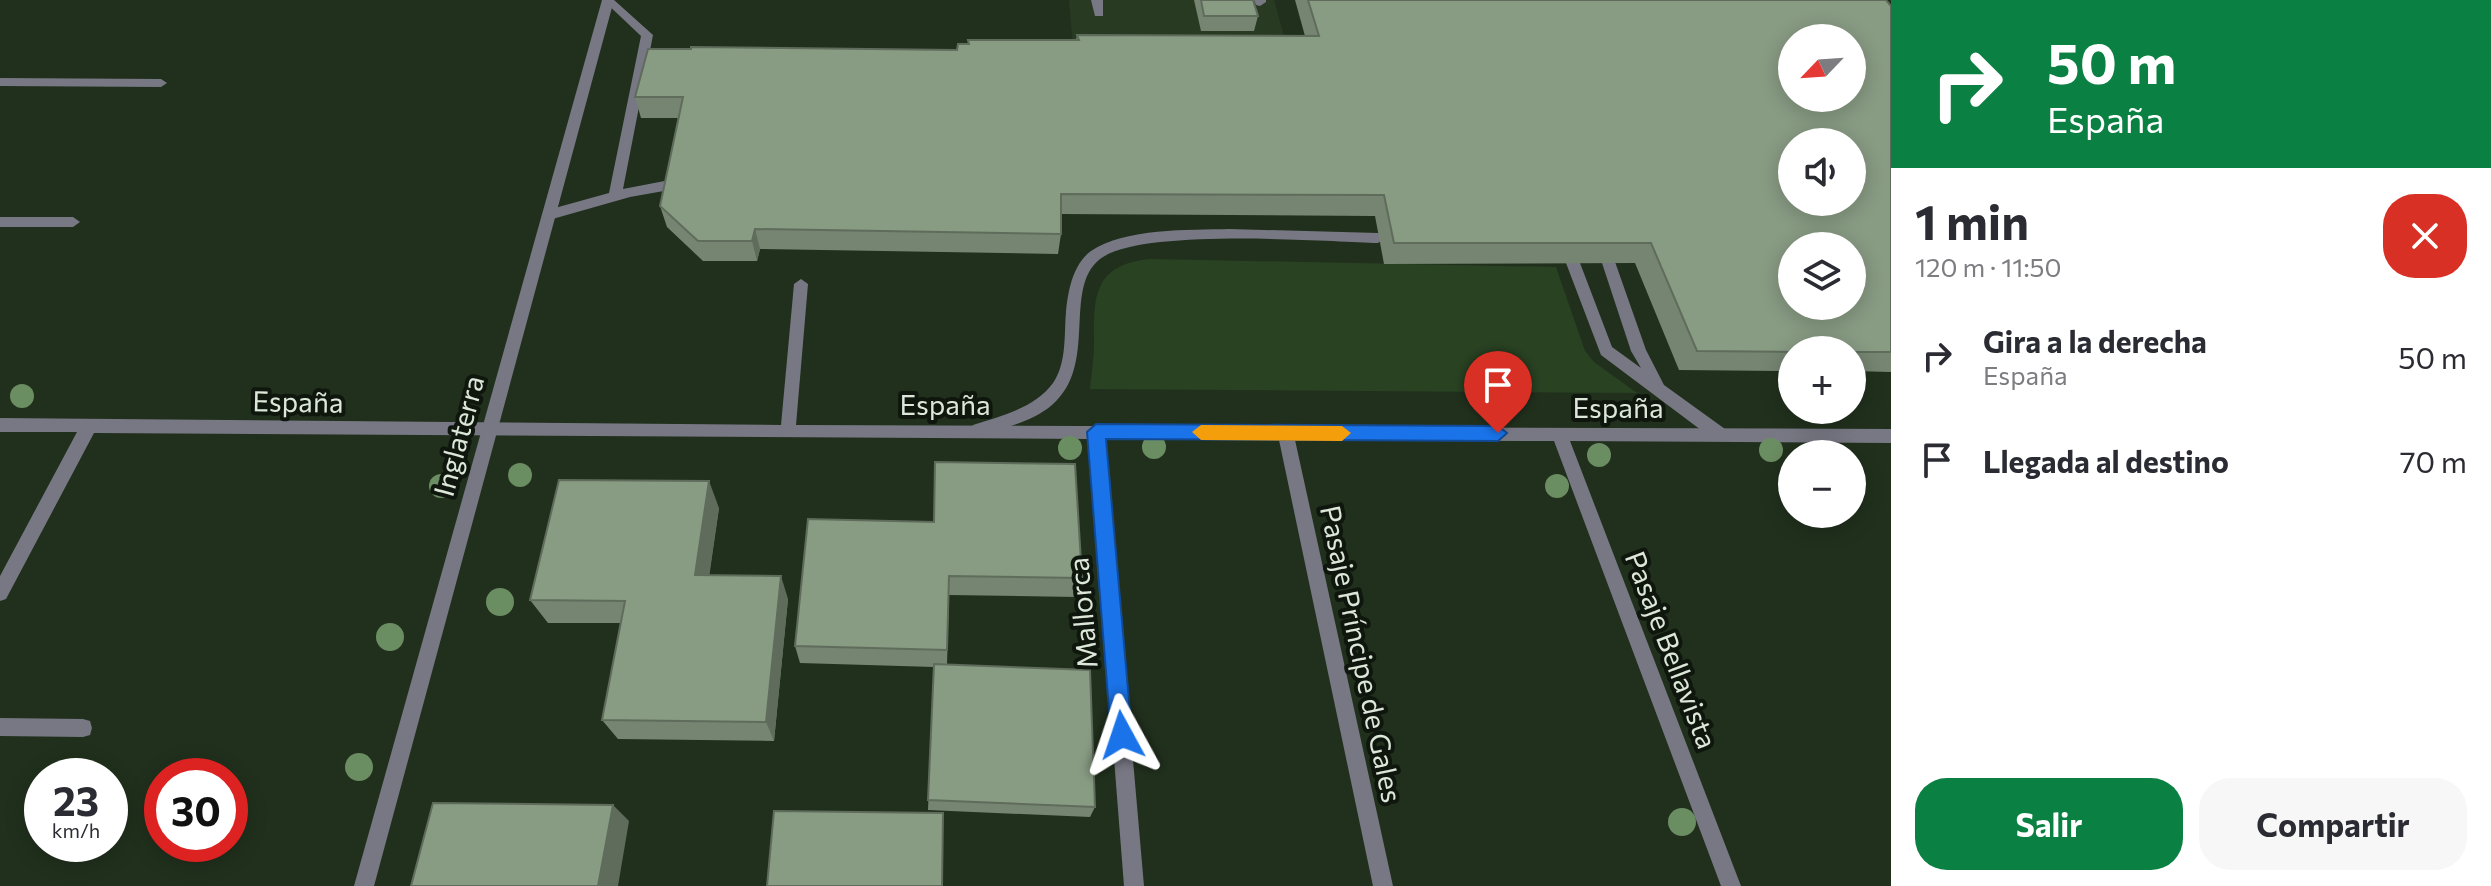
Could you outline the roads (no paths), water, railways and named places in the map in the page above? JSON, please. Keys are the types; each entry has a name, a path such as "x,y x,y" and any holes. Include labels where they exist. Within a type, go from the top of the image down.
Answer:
{"street":[{"path":"608,0 647,35 615,196"},
{"name":"Inglaterra","path":"364,886 608,0"},
{"path":"0,82 161,83"},
{"path":"549,215 615,196 675,184"},
{"path":"0,222 73,222"},
{"path":"979,430 1045,402 1066,379 1072,363 1075,299 1079,283 1095,255 1106,248 1147,238 1203,235 1378,238"},
{"path":"1573,263 1606,351 1719,434"},
{"path":"1609,263 1646,368 1675,403"},
{"path":"788,431 801,284"},
{"name":"España","path":"0,425 1891,436"},
{"path":"0,593 89,426"},
{"name":"Mallorca","path":"1096,432 1134,886"},
{"name":"Pasaje Príncipe de Gales","path":"1285,433 1383,886"},
{"name":"Pasaje Bellavista","path":"1559,433 1731,886"},
{"path":"0,727 83,728"}]}
